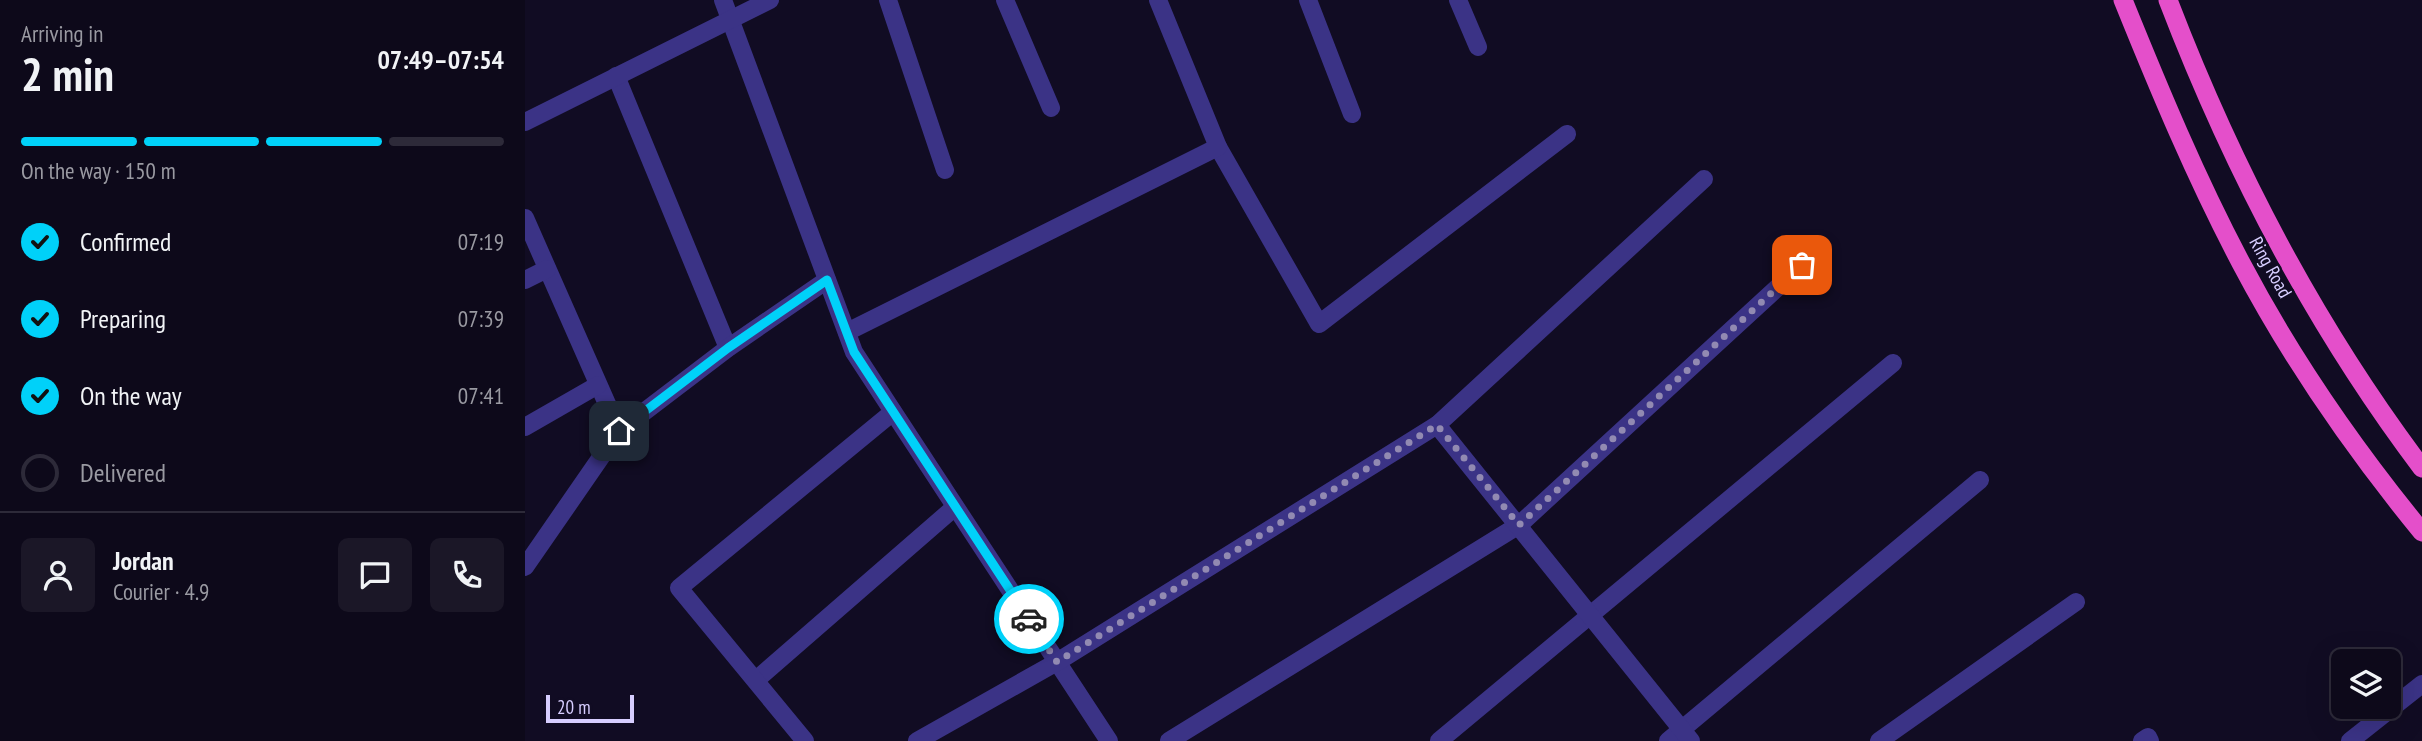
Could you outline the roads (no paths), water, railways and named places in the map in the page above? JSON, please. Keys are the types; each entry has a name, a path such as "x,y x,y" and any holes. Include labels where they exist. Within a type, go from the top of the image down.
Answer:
{"highway":[{"name":"Ring Road","path":"2123,0 2173,123 2241,263 2306,374 2391,494 2422,532"},
{"name":"Ring Road","path":"2168,0 2206,98 2258,208 2375,405 2422,468"}],"street":[{"path":"723,0 854,352 1109,741"},
{"path":"525,122 770,0"},
{"path":"888,0 944,170"},
{"path":"1005,0 1051,108"},
{"path":"1158,0 1218,147 1319,324 1567,134"},
{"path":"1308,0 1352,114"},
{"path":"1458,0 1478,47"},
{"path":"616,76 728,348"},
{"path":"846,332 1218,147"},
{"path":"917,741 1057,662 1437,425 1704,179"},
{"path":"525,218 619,431"},
{"path":"1169,741 1519,525 1802,265"},
{"path":"525,280 547,269"},
{"path":"525,567 619,431 728,348 827,280"},
{"path":"1439,741 1893,363"},
{"path":"525,427 598,385"},
{"path":"805,741 679,588 893,412"},
{"path":"1437,425 1687,736"},
{"path":"1668,741 1687,736 1980,480"},
{"path":"755,680 955,507"},
{"path":"1879,741 2076,602"},
{"path":"2350,741 2422,684"},
{"path":"2142,741 2148,737 2150,741"}]}
